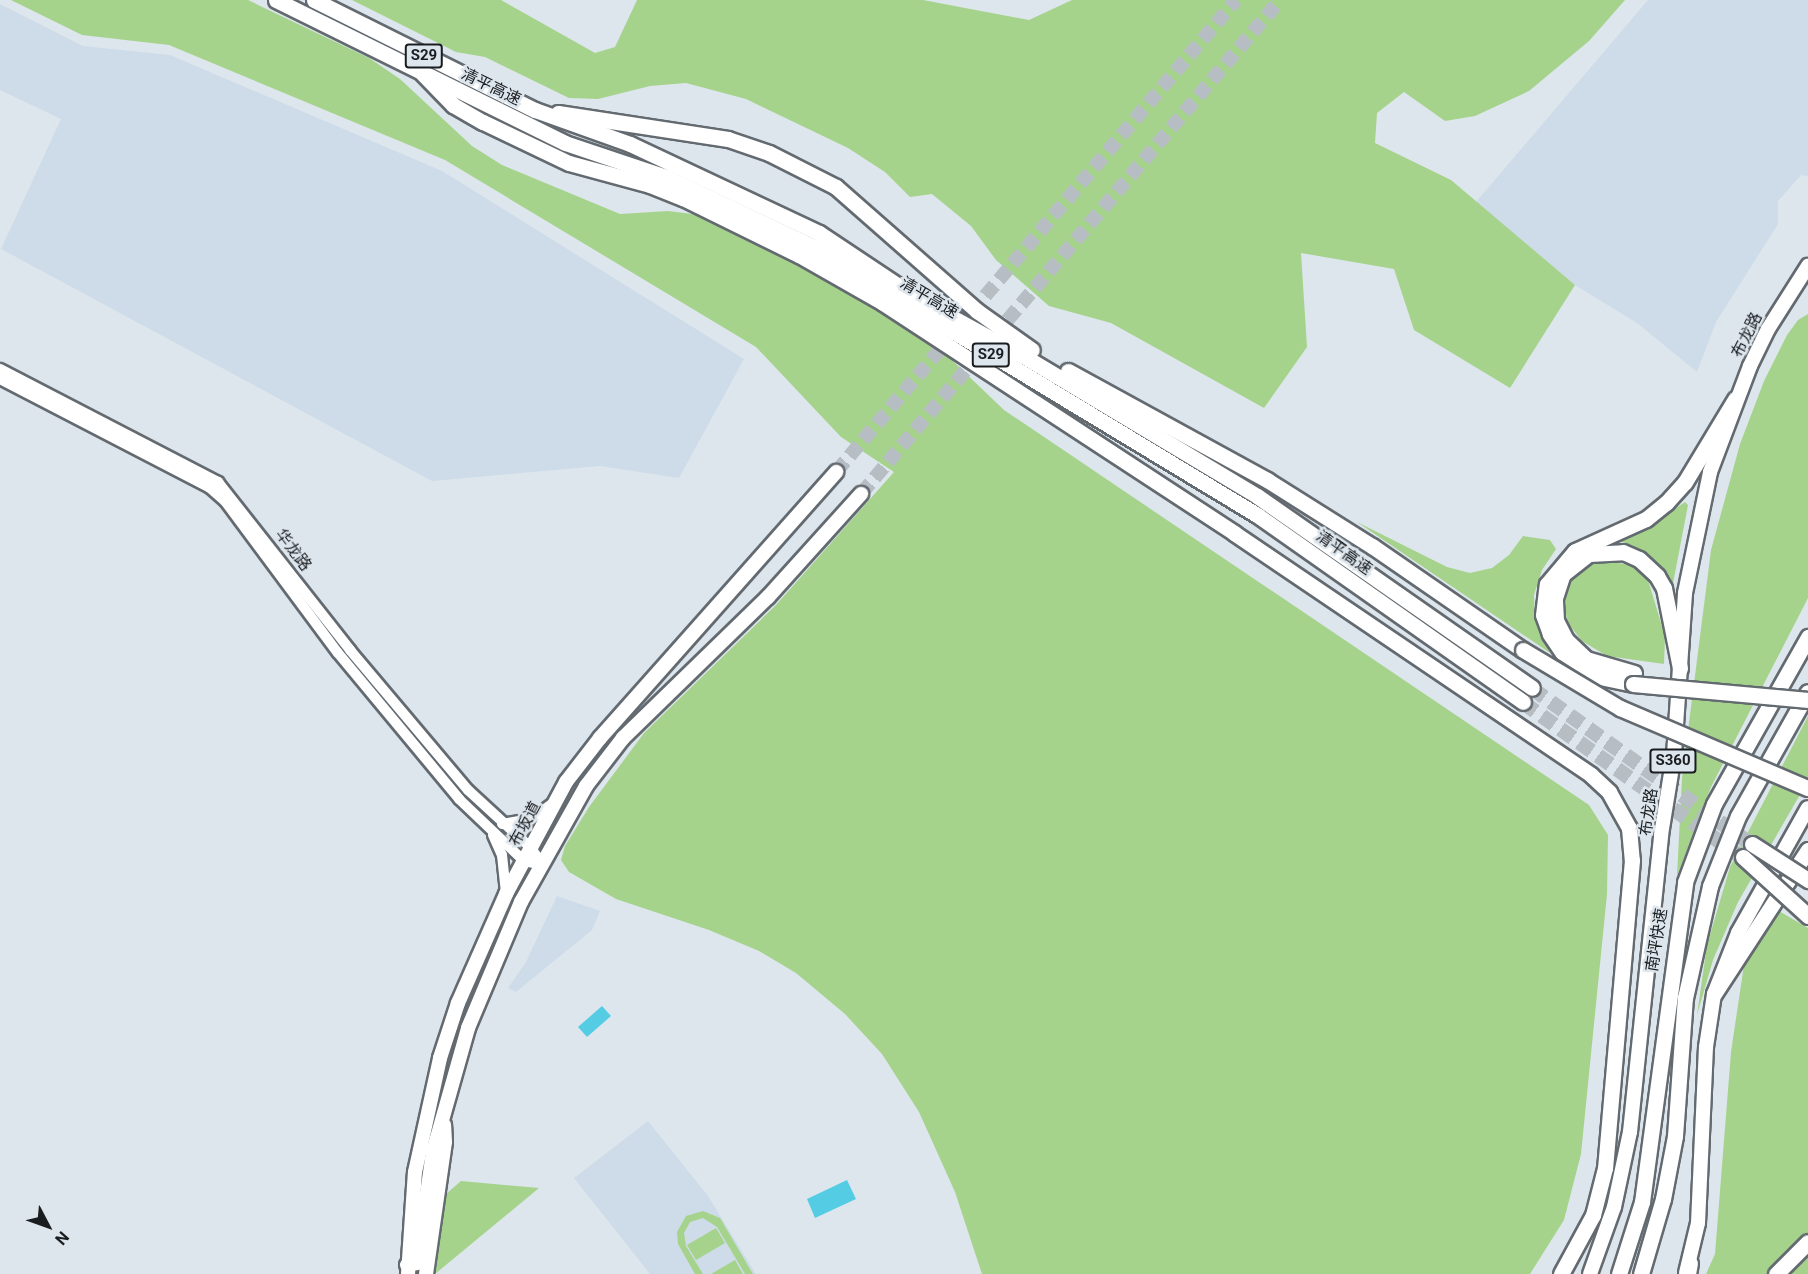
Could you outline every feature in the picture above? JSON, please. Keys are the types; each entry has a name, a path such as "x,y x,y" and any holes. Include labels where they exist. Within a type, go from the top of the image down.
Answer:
{"highway":[{"name":"清平高速","path":"276,0 565,143 666,177 814,247 1257,515 1523,702"},
{"name":"清平高速","path":"314,0 536,110 630,144 839,244 915,297 1030,360 1257,496 1532,688"},
{"path":"324,0 352,20"},
{"path":"422,74 453,105 483,123 569,163 681,197 799,255 883,303 1234,533 1591,775 1620,806 1629,828 1632,860 1601,1192 1584,1237 1561,1274"},
{"path":"536,110 728,139 769,153 837,187 1007,334 1183,437 1267,480 1372,546 1523,650 1620,708 1808,788"},
{"path":"1641,1274 1663,1199 1675,1136 1685,998 1710,886 1738,816 1808,691 1600,676 1562,652 1550,634 1544,615 1547,584 1575,551 1646,519 1666,503 1689,475 1735,399"},
{"path":"1680,668 1664,588 1657,576 1639,559 1623,552 1589,555 1563,574 1555,598 1556,620 1566,640 1586,659 1634,678 1808,700"},
{"name":"南坪快速","path":"1619,1274 1642,1202 1685,882 1714,804 1808,637"},
{"path":"1752,844 1808,880"},
{"path":"1714,994 1808,850"},
{"path":"1743,857 1808,916"},
{"path":"1776,1274 1808,1242"}],"main road":[{"name":"布龙路","path":"1590,1274 1614,1207 1630,1132 1661,835 1674,755 1685,593 1698,525 1710,472 1735,399 1768,329 1808,266"},
{"name":"布坂道","path":"415,1269 415,1172 440,1058 458,1003 506,894 555,802 600,738 836,472"},
{"path":"415,1269 445,1142 443,1121 468,1029 521,902 586,786 623,738 768,597 861,494"},
{"path":"1688,1270 1702,1181 1706,1047 1714,994 1738,933 1808,808"}],"street":[{"name":"华龙路","path":"0,369 218,482 350,650 502,824 531,848 543,865"},
{"name":"华龙路","path":"0,379 199,480 225,501 338,653 459,799 524,861"},
{"path":"502,824 531,819 555,802"},
{"path":"490,829 502,855 506,894"},
{"path":"524,861 543,865"}],"shaded area":[{"path":"1648,0 1808,0 1808,176 1801,175 1778,201 1778,224 1716,322 1697,372 1637,323 1575,285 1476,202"},
{"path":"0,4 83,46 170,55 442,171 744,359 679,478 600,466 432,481 1,249 61,119 0,90"},
{"path":"557,896 600,911 592,930 516,992 508,988 526,962"},
{"path":"648,1121 708,1196 756,1274 650,1274 574,1178"}],"green space":[{"path":"11,0 248,0 369,58 400,79 472,146 502,165 620,214 668,211 700,215 730,226 882,308 935,344 1004,410 1589,805 1608,835 1607,894 1581,1154 1564,1220 1530,1274 982,1274 955,1192 919,1112 882,1054 845,1014 796,973 759,951 709,930 616,899 569,872 561,860 565,846 589,807 644,733 776,605 894,472 841,437 756,347 445,160 169,45 82,35"},
{"path":"352,0 501,0 595,53 615,47 637,0 923,0 1029,20 1072,0 1625,0 1589,41 1529,91 1475,116 1445,121 1404,92 1377,113 1375,143 1451,180 1575,285 1510,388 1414,330 1394,269 1301,253 1307,347 1264,408 1111,323 1049,306 996,260 971,226 932,194 910,197 885,172 848,148 746,99 686,83 650,86 598,99 569,98 485,57 456,52"},
{"path":"1808,314 1808,598 1711,787 1677,876 1682,778 1711,550 1740,444 1764,381 1787,335 1798,320"},
{"path":"1685,502 1688,505 1671,594 1658,564 1645,553 1618,540 1657,521"},
{"path":"1357,522 1447,567 1470,573 1492,568 1509,555 1523,536 1550,540 1556,549 1542,570 1534,595 1535,621 1550,653"},
{"path":"1604,560 1633,566 1648,580 1665,636 1664,664 1607,656 1582,641 1567,622 1564,597 1570,578 1592,562"},
{"path":"1808,716 1808,781 1738,902 1713,960 1697,1015 1707,945 1730,867"},
{"path":"1777,910 1808,928 1808,1274 1706,1274 1715,1254 1731,1052 1748,938"},
{"path":"461,1181 539,1188 435,1274 446,1194"},
{"path":"703,1211 720,1218 753,1274 745,1274 717,1227 703,1218 690,1222 684,1233 686,1246 703,1274 695,1274 678,1244 677,1232 686,1216"},
{"path":"716,1228 725,1243 696,1260 687,1245"},
{"path":"735,1260 743,1274 711,1274"}],"water":[{"path":"602,1006 611,1016 587,1037 578,1027"},
{"path":"847,1180 856,1199 815,1218 807,1199"}],"tunnel":[{"path":"836,472 1236,0"},
{"path":"994,336 1280,0"},
{"path":"861,494 980,353"},
{"path":"1532,688 1763,852"},
{"path":"1523,702 1753,865"}]}
